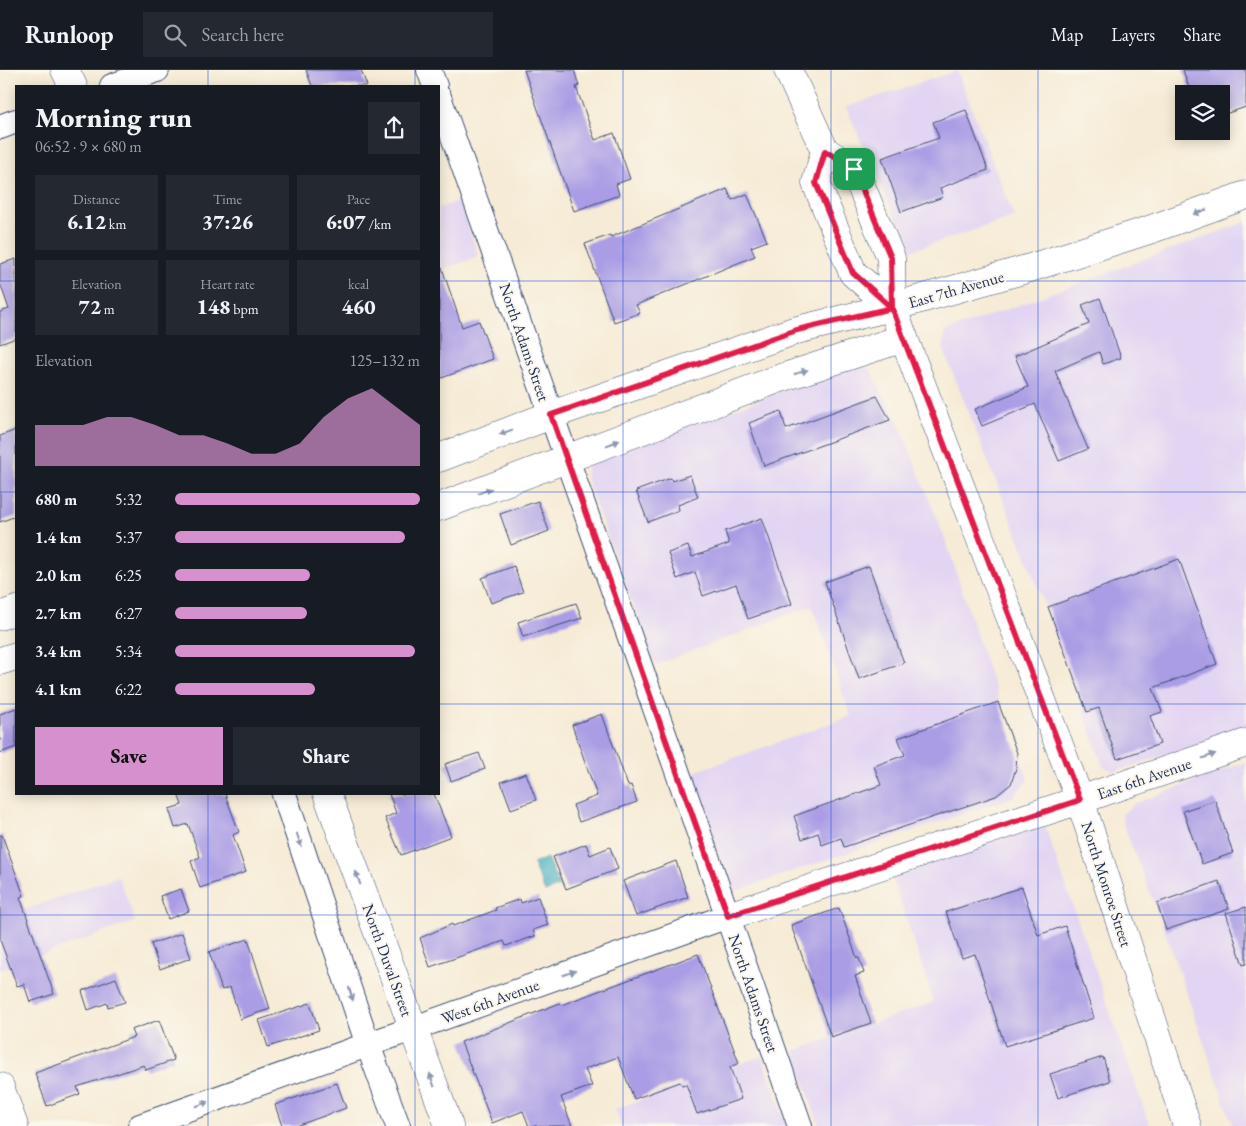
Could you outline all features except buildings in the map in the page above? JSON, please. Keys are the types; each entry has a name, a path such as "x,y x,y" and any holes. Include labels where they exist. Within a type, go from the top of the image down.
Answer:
{"street":[{"path":"65,70 72,85"},
{"path":"115,85 157,70"},
{"path":"429,70 435,85"},
{"path":"788,70 825,151"},
{"name":"North Adams Street","path":"440,99 728,916 800,1126"},
{"path":"0,127 15,121"},
{"name":"North Monroe Street","path":"892,308 853,273 816,183 825,151 854,169 891,258 892,308 1080,800 1187,1126"},
{"name":"East 7th Avenue","path":"440,458 551,415 797,330 892,308 1149,230 1246,195"},
{"path":"440,507 755,389 904,338"},
{"path":"740,349 755,389"},
{"path":"0,616 15,610"},
{"name":"East 6th Avenue","path":"728,916 1246,743"},
{"path":"284,795 368,1045 398,1126"},
{"name":"North Duval Street","path":"327,795 449,1126"},
{"name":"West 6th Avenue","path":"140,1126 728,916"},
{"path":"0,1087 14,1126"}],"shaded area":[{"path":"957,71 1014,217 910,251 846,107"},
{"path":"459,201 479,257 440,270 440,208"},
{"path":"1246,222 1246,728 1114,772 1103,766 1043,600 943,348 945,332"},
{"path":"854,365 870,369 899,424 947,544 987,667 1028,780 1013,797 732,892 689,774 851,716 812,606 655,665 586,478 587,467 595,460"},
{"path":"1246,762 1246,1126 1233,1126 1166,934 1123,823 1122,815 1134,804"},
{"path":"1044,824 1150,1126 819,1126 794,1051 934,1002 891,874"},
{"path":"118,876 135,921 0,970 0,919"},
{"path":"762,1056 787,1126 621,1126 615,1109"}],"water":[{"path":"547,858 559,886 545,892 533,864"}],"route":[{"path":"854,169 825,151 816,183 853,273 892,308 1080,800 728,916 551,415 797,330 892,308 891,258 854,169"}]}
